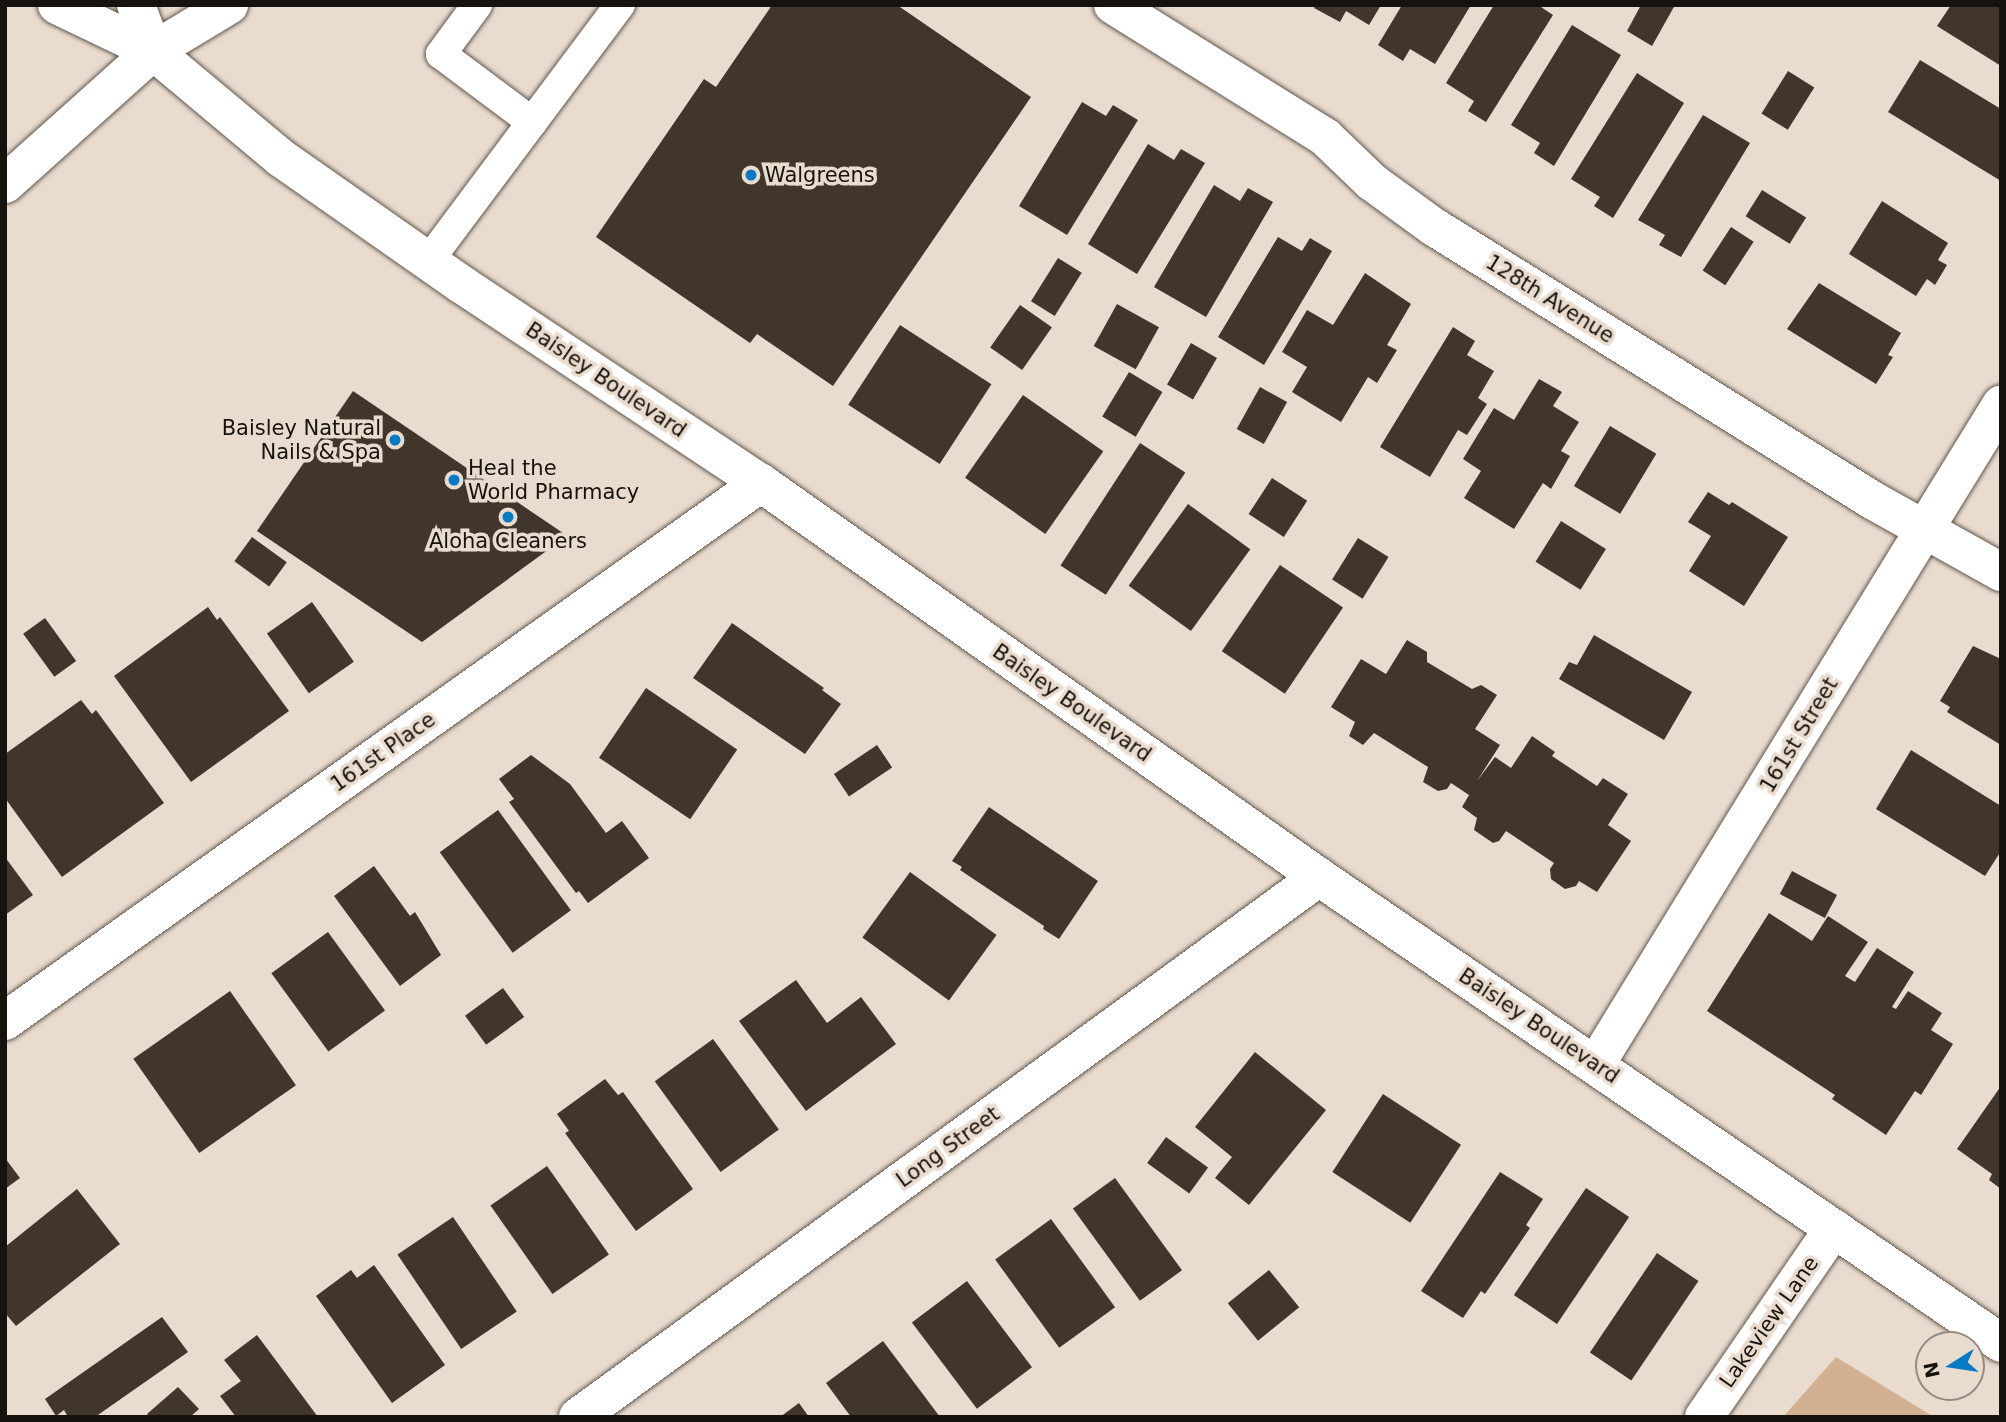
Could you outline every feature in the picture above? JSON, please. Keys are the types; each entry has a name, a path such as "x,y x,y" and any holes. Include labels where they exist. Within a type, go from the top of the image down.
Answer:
{"street":[{"name":"Baisley Boulevard","path":"57,5 153,51 281,158 761,483 1319,877 2001,1343"},
{"name":"Baisley Boulevard","path":"136,5 153,51"},
{"path":"153,51 163,5"},
{"path":"5,184 153,51 229,5"},
{"name":"128th Avenue","path":"1114,5 1325,137 1372,182 1434,227 1872,500 2001,572"},
{"name":"161st Street","path":"1596,1064 2001,405"},
{"name":"161st Place","path":"5,1021 761,483"},
{"name":"Long Street","path":"578,1417 1319,877"},
{"name":"Lakeview Lane","path":"1704,1417 1834,1228"}],"lane":[{"path":"477,5 441,54 533,122"},
{"path":"429,260 620,5"}],"shaded area":[{"path":"1836,1357 1934,1417 1783,1417"}],"building":[{"path":"772,5 897,5 1031,97 833,386 757,334 750,343 596,237 704,79 716,87"},
{"path":"1316,5 1381,5 1369,25 1346,11 1340,22 1314,8"},
{"path":"1402,5 1471,5 1435,64 1410,49 1403,61 1378,45"},
{"path":"1494,5 1538,5 1553,15 1486,122 1468,111 1474,101 1446,83"},
{"path":"1641,5 1675,5 1652,46 1627,31"},
{"path":"1951,5 2001,5 2001,66 1937,26"},
{"path":"1572,25 1621,55 1554,166 1534,153 1540,143 1511,125"},
{"path":"1920,60 2001,109 2001,181 1888,112"},
{"path":"1788,71 1814,87 1788,130 1762,113"},
{"path":"1637,73 1684,103 1613,218 1594,206 1600,197 1571,179"},
{"path":"1082,102 1106,116 1113,105 1138,120 1067,235 1019,206"},
{"path":"1703,115 1750,143 1681,257 1659,245 1665,235 1638,220"},
{"path":"1148,144 1174,160 1181,149 1205,163 1137,274 1088,244"},
{"path":"1214,185 1240,201 1248,188 1273,202 1206,317 1154,287"},
{"path":"1762,190 1806,218 1790,244 1746,216"},
{"path":"1882,201 1948,243 1938,260 1947,265 1935,285 1927,279 1916,296 1849,254"},
{"path":"1731,227 1754,242 1725,285 1703,271"},
{"path":"1278,237 1302,251 1310,238 1332,251 1264,365 1218,337"},
{"path":"1058,258 1082,273 1055,316 1031,301"},
{"path":"1365,273 1411,304 1387,345 1397,350 1377,383 1368,377 1341,422 1292,392 1307,367 1282,352 1307,310 1333,325"},
{"path":"1819,283 1901,333 1888,355 1893,357 1876,384 1787,329"},
{"path":"1117,304 1159,327 1136,369 1094,346"},
{"path":"1020,305 1052,327 1022,370 990,348"},
{"path":"900,325 991,384 940,464 848,405"},
{"path":"1453,327 1475,341 1467,355 1494,371 1478,398 1487,404 1467,435 1458,430 1430,477 1380,447"},
{"path":"1191,343 1217,358 1193,400 1167,385"},
{"path":"1129,372 1162,392 1136,437 1102,417"},
{"path":"1539,379 1562,392 1553,406 1579,422 1561,451 1570,456 1551,489 1543,483 1514,529 1464,498 1481,471 1463,459 1494,408 1514,420"},
{"path":"1260,387 1287,402 1264,444 1237,429"},
{"path":"353,391 563,533 556,544 422,642 257,531"},
{"path":"1023,395 1103,451 1045,534 965,478"},
{"path":"1610,426 1656,454 1620,514 1574,486"},
{"path":"1140,443 1185,472 1106,595 1060,565"},
{"path":"1272,478 1307,501 1284,537 1249,514"},
{"path":"1708,492 1729,505 1732,502 1788,537 1744,606 1689,571 1711,536 1688,522"},
{"path":"1188,504 1250,549 1191,631 1129,586"},
{"path":"1561,521 1606,549 1581,590 1536,562"},
{"path":"252,537 287,562 269,587 234,561"},
{"path":"1358,538 1389,557 1363,599 1332,580"},
{"path":"1280,565 1343,607 1285,694 1222,651"},
{"path":"312,602 354,662 309,693 267,634"},
{"path":"208,607 217,620 220,617 289,711 191,782 114,676"},
{"path":"45,618 76,661 54,677 23,634"},
{"path":"732,623 824,688 822,690 841,704 805,754 693,678"},
{"path":"1594,635 1692,692 1664,740 1559,679 1569,662 1577,665"},
{"path":"1407,640 1427,652 1427,662 1472,689 1481,685 1497,695 1475,729 1500,745 1477,781 1495,757 1511,768 1532,736 1555,752 1552,756 1597,786 1603,778 1628,794 1608,825 1631,841 1597,892 1579,881 1576,886 1565,889 1551,879 1550,869 1554,863 1506,831 1499,841 1493,843 1474,830 1477,818 1462,807 1469,795 1451,783 1447,789 1438,791 1423,782 1428,767 1374,733 1363,745 1349,736 1355,722 1331,707 1361,659 1386,674"},
{"path":"1973,646 2001,659 2001,745 1947,712 1950,707 1940,701"},
{"path":"646,688 737,750 690,819 599,758"},
{"path":"81,700 92,714 96,710 164,803 62,877 5,798 5,754"},
{"path":"877,745 892,767 849,796 834,774"},
{"path":"1911,750 2001,806 2001,851 1985,876 1876,809"},
{"path":"531,755 570,784 606,833 622,821 649,858 588,903 579,891 576,893 509,802 514,799 499,779"},
{"path":"989,807 1098,881 1059,939 960,870 962,867 952,861"},
{"path":"498,810 571,910 513,953 440,852"},
{"path":"5,857 33,895 5,915"},
{"path":"374,866 410,916 415,912 441,955 400,986 334,896"},
{"path":"1792,871 1837,895 1825,918 1780,894"},
{"path":"910,872 997,935 949,1000 862,938"},
{"path":"1769,913 1812,941 1828,916 1868,942 1845,976 1855,982 1877,948 1914,972 1892,1007 1896,1009 1908,991 1942,1013 1931,1030 1953,1044 1921,1095 1915,1091 1886,1135 1832,1099 1835,1095 1707,1011"},
{"path":"328,932 385,1010 328,1052 271,973"},
{"path":"796,980 827,1023 861,997 896,1044 806,1111 739,1021"},
{"path":"503,988 524,1017 486,1045 465,1016"},
{"path":"230,991 296,1085 199,1153 133,1059"},
{"path":"713,1039 779,1130 721,1172 655,1081"},
{"path":"1255,1052 1326,1110 1249,1205 1215,1178 1232,1157 1195,1127"},
{"path":"605,1079 618,1095 623,1092 693,1189 636,1231 565,1133 569,1131 557,1114"},
{"path":"2001,1086 2001,1189 1989,1180 1992,1174 1957,1149"},
{"path":"1383,1094 1461,1145 1410,1223 1332,1172"},
{"path":"1166,1137 1208,1168 1189,1193 1147,1163"},
{"path":"5,1158 20,1178 5,1189"},
{"path":"547,1166 609,1254 552,1294 490,1206"},
{"path":"1500,1172 1543,1199 1526,1225 1530,1228 1485,1294 1481,1291 1463,1318 1421,1291"},
{"path":"1115,1178 1182,1270 1140,1301 1073,1209"},
{"path":"1586,1188 1629,1217 1557,1324 1514,1295"},
{"path":"77,1189 120,1244 16,1326 5,1313 5,1247"},
{"path":"453,1217 517,1312 461,1349 397,1254"},
{"path":"1051,1219 1115,1307 1059,1348 995,1260"},
{"path":"1657,1253 1698,1281 1631,1380 1590,1352"},
{"path":"374,1265 445,1365 392,1403 316,1296 351,1270 357,1278"},
{"path":"1269,1270 1299,1307 1258,1341 1228,1303"},
{"path":"967,1281 1032,1367 977,1409 912,1323"},
{"path":"162,1317 188,1352 95,1417 68,1417 64,1410 56,1416 45,1399"},
{"path":"257,1335 318,1417 236,1417 220,1396 241,1381 224,1360"},
{"path":"883,1341 940,1417 851,1417 826,1383"},
{"path":"178,1387 199,1409 190,1417 150,1417 147,1414"},
{"path":"799,1403 809,1417 780,1417"}],"place":[{"name":"Walgreens","path":"751,175"},
{"name":"Baisley Natural Nails & Spa","path":"395,440"},
{"name":"Heal the World Pharmacy","path":"454,480"},
{"name":"Aloha Cleaners","path":"508,517"}]}
